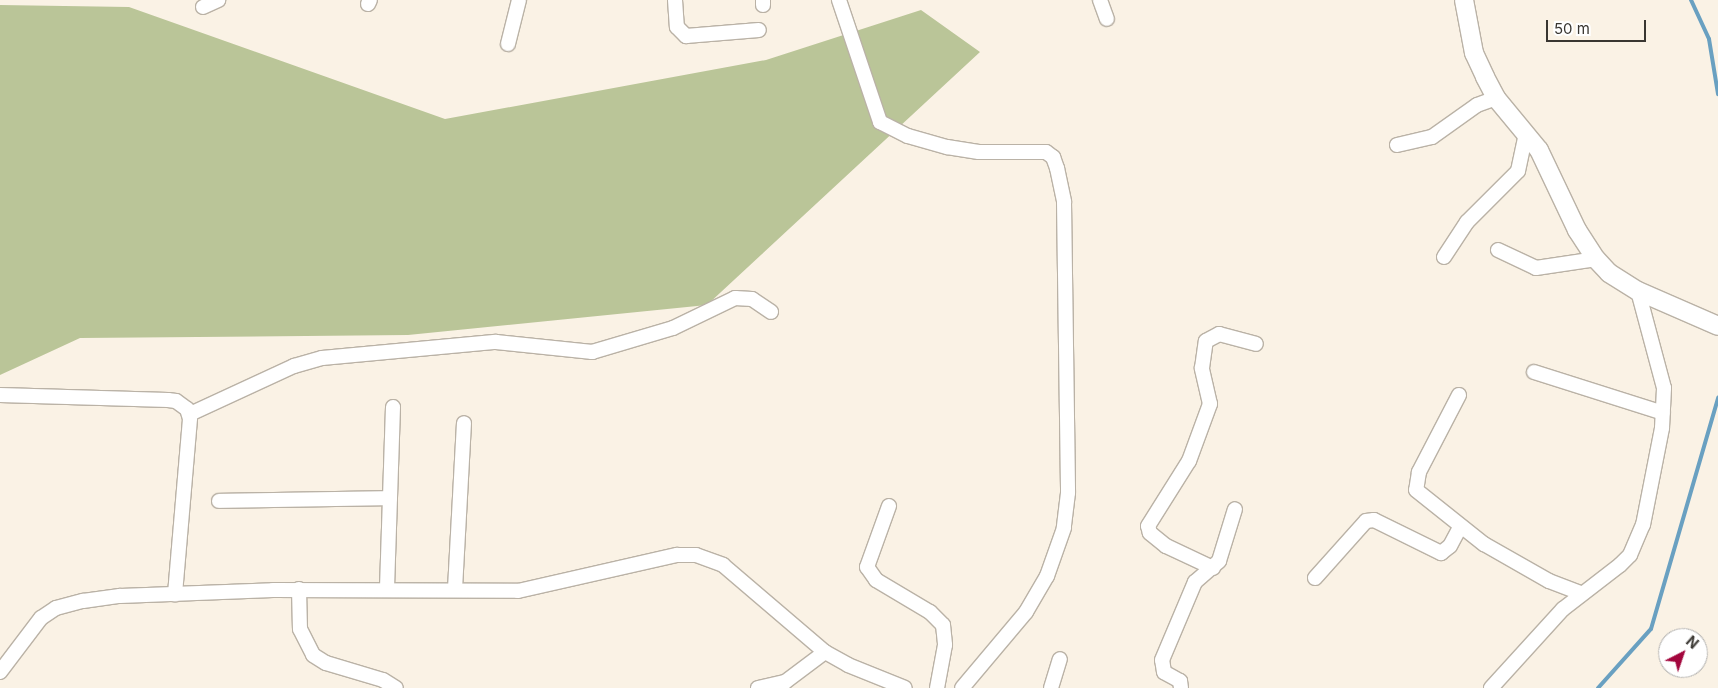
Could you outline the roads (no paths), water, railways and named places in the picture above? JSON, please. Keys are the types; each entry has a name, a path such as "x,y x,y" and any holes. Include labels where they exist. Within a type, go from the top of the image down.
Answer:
{"main road":[{"path":"1464,0 1474,53 1496,98 1526,134 1544,160 1577,230 1596,259 1610,273 1638,291 1718,326"}],"street":[{"path":"204,7 218,0"},
{"path":"508,44 519,0"},
{"path":"675,0 677,27 686,36 758,30"},
{"path":"839,0 880,122 908,136 947,147 979,152 1046,152 1053,158 1057,168 1064,202 1068,493 1064,528 1047,576 1026,612 962,688"},
{"path":"1100,0 1107,19"},
{"path":"1397,145 1432,137 1477,105 1496,98"},
{"path":"1444,257 1467,222 1518,171 1526,134"},
{"path":"1498,250 1536,268 1596,259"},
{"path":"1491,688 1580,593 1608,577 1630,555 1638,540 1651,493 1663,413 1662,375 1646,331 1638,291"},
{"path":"190,414 294,366 322,358 496,342 592,352 673,328 735,298 746,296 771,312"},
{"path":"1214,568 1166,546 1150,533 1148,526 1189,461 1210,404 1202,368 1206,341 1219,334 1256,344"},
{"path":"1534,372 1663,413"},
{"path":"0,395 168,400 182,404 190,414 175,594"},
{"path":"1459,396 1420,472 1415,487 1420,494 1460,527 1509,560 1580,593"},
{"path":"387,588 393,407"},
{"path":"455,589 464,423"},
{"path":"219,501 390,498"},
{"path":"889,506 867,567 876,580 930,612 943,625 945,645 937,688"},
{"path":"1181,688 1180,681 1164,672 1162,660 1191,589 1200,576 1214,568 1219,561 1235,509"},
{"path":"1315,578 1368,520 1441,552 1450,546 1460,527"},
{"path":"0,672 41,618 56,608 120,596 299,589 532,589 638,563 677,555 696,555 723,565 825,652 848,665 906,688"},
{"path":"299,589 299,621 310,650 326,663 383,680 396,688"},
{"path":"758,688 784,682 825,652"},
{"path":"1051,688 1060,659"}],"waterway":[{"path":"1691,0 1709,39 1718,94"},
{"path":"1598,688 1651,629 1718,398"}]}
